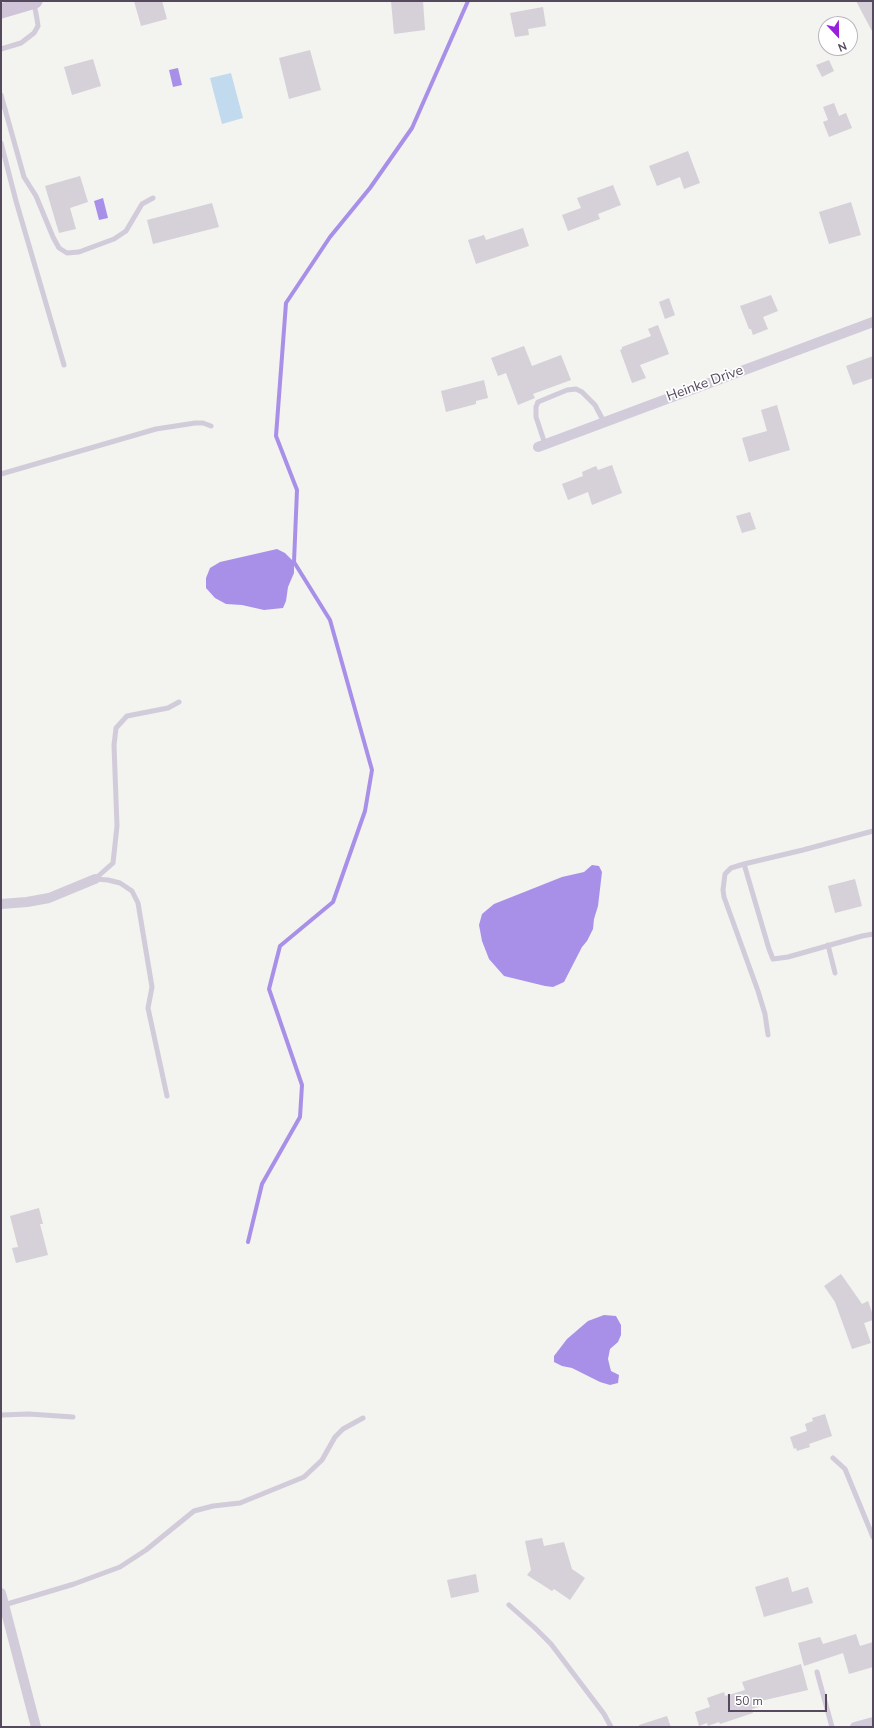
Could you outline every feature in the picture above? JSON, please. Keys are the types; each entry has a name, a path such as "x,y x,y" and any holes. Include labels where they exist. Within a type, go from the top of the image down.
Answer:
{"street":[{"path":"1,10 34,1"},
{"name":"Heinke Drive","path":"541,446 873,322"},
{"path":"1,904 27,902 49,898 95,879"},
{"path":"1,1593 36,1727"},
{"path":"855,1727 873,1722"}],"lane":[{"path":"1,49 21,43 34,33 38,26 34,1"},
{"path":"1,96 24,177 36,196 59,248 67,253 79,252 114,239 126,231 142,204 153,198"},
{"path":"1,142 16,201 64,365"},
{"path":"541,446 536,417 536,407 538,402 568,390 576,389 582,392 595,406 604,422"},
{"path":"1,474 156,429 195,423 203,423 211,426"},
{"path":"95,879 113,863 117,826 114,745 116,728 127,716 168,708 179,702"},
{"path":"768,1035 765,1014 723,890 726,874 731,868 744,864 873,831"},
{"path":"744,864 769,949 774,959 788,957 873,934"},
{"path":"95,879 120,883 132,891 138,903 152,987 148,1008 167,1096"},
{"path":"828,945 835,973"},
{"path":"1,1415 29,1414 73,1417"},
{"path":"4,1605 74,1584 120,1567 146,1550 194,1511 213,1506 240,1503 304,1477 322,1460 339,1433 343,1429 363,1418"},
{"path":"832,1458 845,1469 873,1537"},
{"path":"509,1605 551,1644 604,1714 611,1727"},
{"path":"817,1672 832,1727"}],"shaded area":[{"path":"178,68 182,85 173,87 169,70"},
{"path":"231,73 243,118 222,124 210,78"},
{"path":"103,198 108,218 99,220 94,201"},
{"path":"277,549 285,553 294,562 294,573 288,587 286,601 283,608 264,610 242,605 226,604 215,598 206,588 206,578 210,568 220,562"},
{"path":"592,865 599,866 602,872 598,906 593,929 564,982 553,987 504,976 489,959 482,941 479,925 482,914 494,904 562,877 584,872"},
{"path":"604,1315 616,1316 621,1325 621,1335 618,1342 610,1349 608,1359 611,1371 619,1375 618,1383 610,1385 600,1382 572,1368 562,1366 554,1362 554,1356 567,1339 588,1321"}],"building":[{"path":"134,1 162,1 167,19 141,26"},
{"path":"391,1 423,1 425,30 394,34"},
{"path":"856,1 873,1 873,33"},
{"path":"543,7 546,26 528,29 529,35 515,37 510,13"},
{"path":"310,50 321,90 289,99 279,58"},
{"path":"93,59 101,86 72,95 64,67"},
{"path":"829,60 834,71 822,77 816,65"},
{"path":"834,103 839,116 846,113 852,128 829,137 823,122 828,120 823,107"},
{"path":"688,151 700,183 684,189 680,177 657,186 649,166"},
{"path":"80,176 88,202 70,208 76,229 59,233 45,186"},
{"path":"613,185 621,205 598,214 600,219 568,231 562,215 581,208 577,198"},
{"path":"851,202 861,235 829,244 819,212"},
{"path":"212,203 219,227 153,244 147,220"},
{"path":"523,228 529,246 476,264 468,240 484,235 486,240"},
{"path":"771,295 778,311 763,317 768,329 753,335 740,306"},
{"path":"669,298 675,315 665,319 659,302"},
{"path":"658,325 669,354 640,365 646,378 632,383 620,350 622,347 651,336 648,329"},
{"path":"524,346 532,366 561,355 571,380 533,394 535,398 518,405 506,373 498,376 491,358"},
{"path":"873,356 873,378 853,385 846,366"},
{"path":"484,380 488,398 476,401 476,404 446,412 441,391"},
{"path":"777,405 790,450 749,462 742,438 767,431 761,410"},
{"path":"612,465 622,493 592,505 588,492 568,500 562,484 583,476 582,472 596,466 598,470"},
{"path":"750,512 756,529 742,533 736,516"},
{"path":"855,879 862,906 835,913 828,886"},
{"path":"39,1208 43,1224 40,1224 48,1255 16,1263 12,1248 18,1247 10,1216"},
{"path":"841,1274 862,1304 868,1301 873,1315 873,1320 864,1323 871,1343 852,1349 835,1302 824,1286"},
{"path":"825,1414 832,1436 809,1444 810,1447 797,1451 796,1448 794,1449 790,1437 807,1431 805,1424 813,1421 812,1418"},
{"path":"542,1538 544,1546 564,1542 572,1569 585,1578 570,1600 554,1589 552,1591 527,1575 531,1570 525,1541"},
{"path":"476,1574 479,1592 451,1598 447,1580"},
{"path":"788,1577 792,1592 808,1587 813,1603 764,1617 755,1587"},
{"path":"856,1634 860,1646 873,1642 873,1667 849,1674 843,1653 804,1666 798,1643 820,1637 823,1644"},
{"path":"801,1664 808,1690 761,1701 762,1706 752,1709 753,1713 720,1724 719,1722 708,1726 707,1723 699,1726 695,1712 710,1707 707,1698 724,1692 725,1696 745,1690 742,1682"},
{"path":"667,1716 671,1727 639,1727 639,1725"}],"waterway":[{"path":"248,1242 262,1184 300,1117 302,1085 269,989 280,946 333,902 365,811 372,770 330,620 294,562 297,490 276,436 286,303 330,237 370,188 412,128 468,1"}]}
